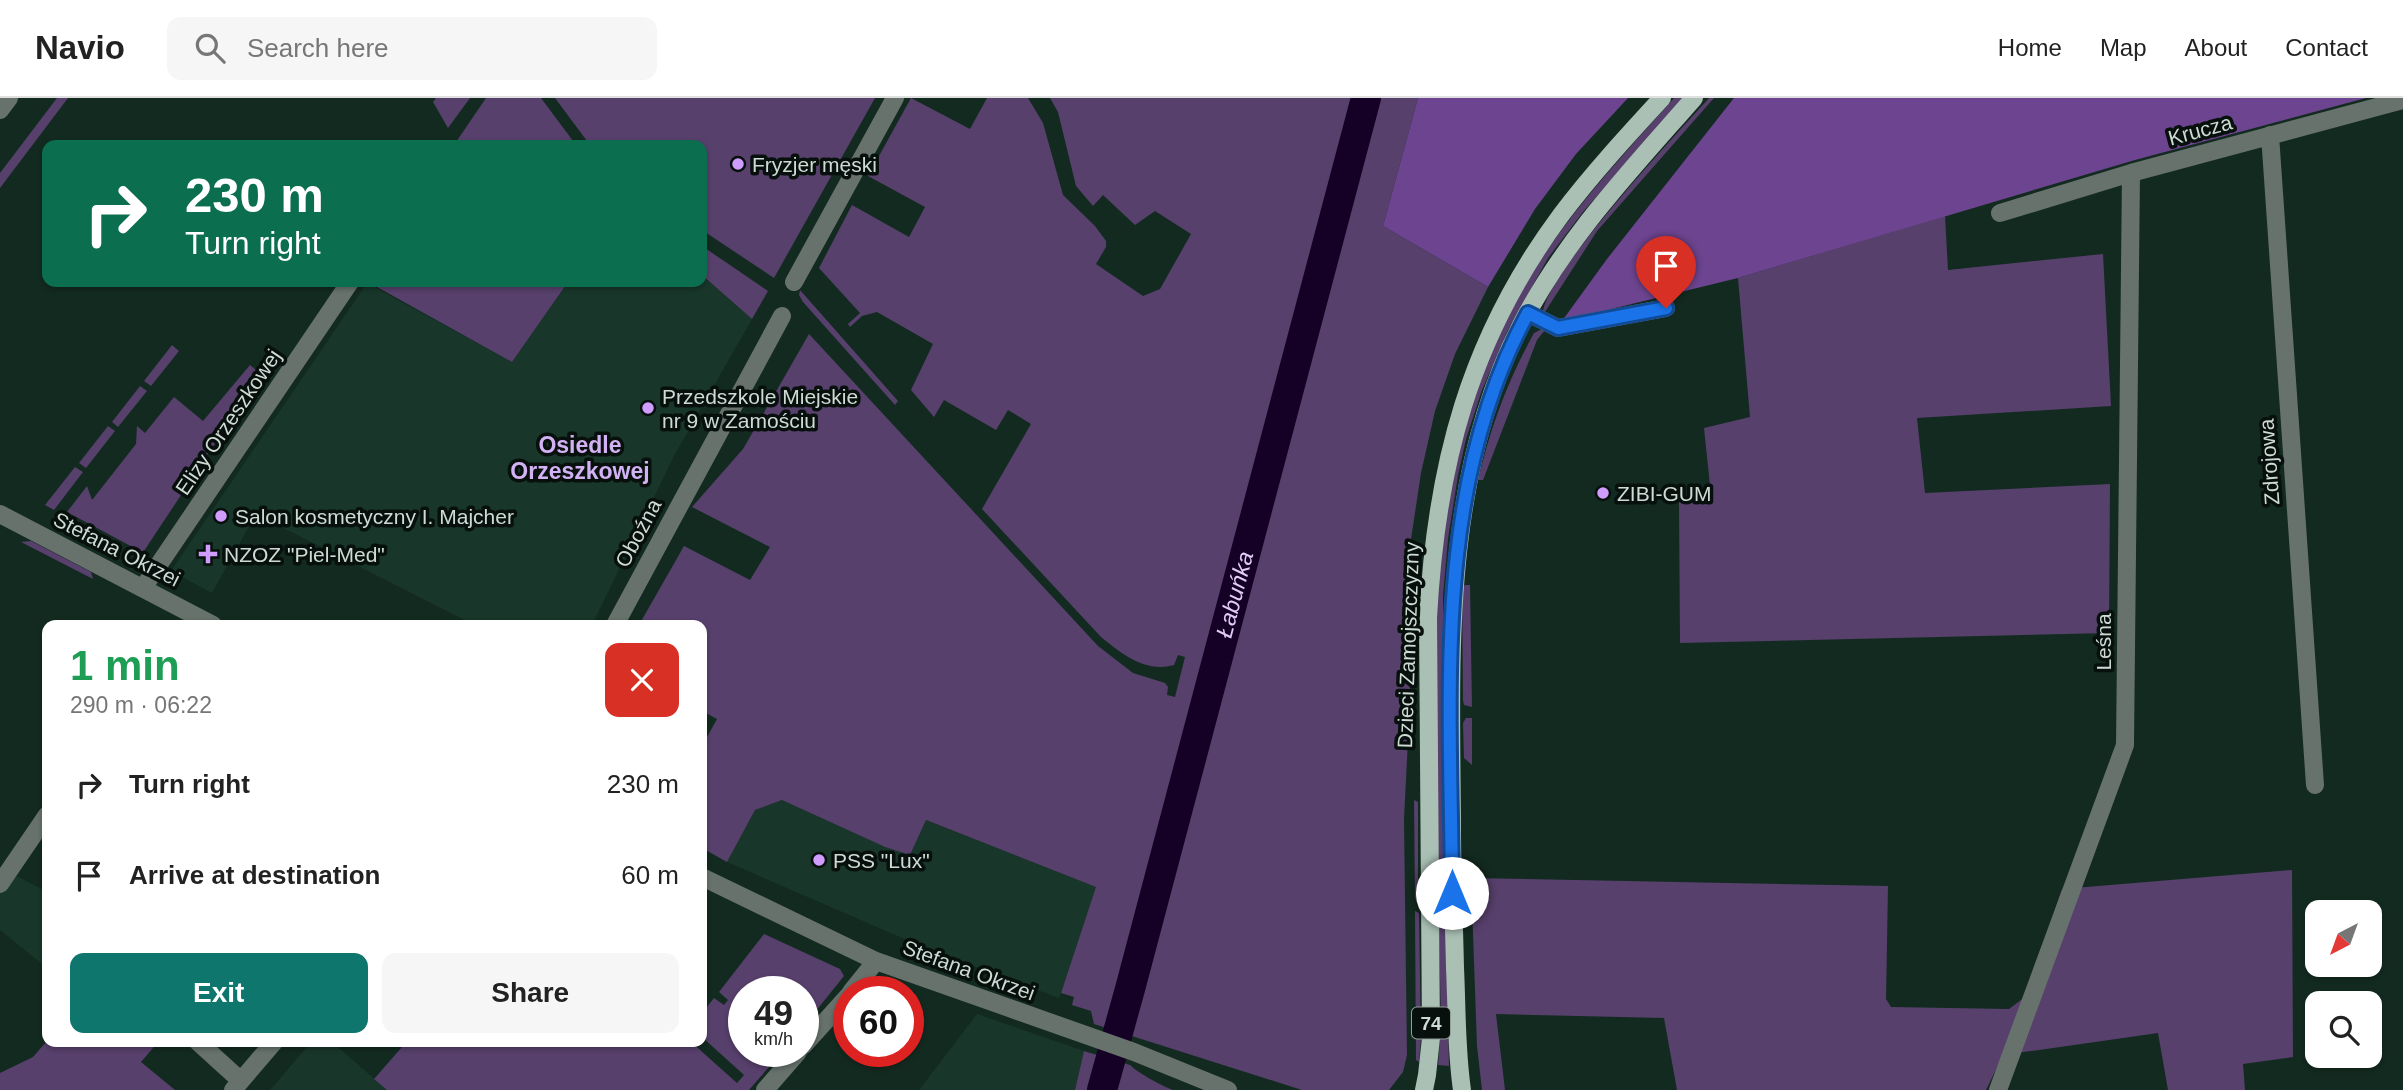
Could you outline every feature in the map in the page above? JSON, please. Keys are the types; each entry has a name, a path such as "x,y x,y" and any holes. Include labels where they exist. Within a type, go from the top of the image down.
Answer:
{"main road":[{"name":"Dzieci Zamojszczyzny","path":"1423,1090 1431,1038 1428,618 1434,538 1451,445 1460,410 1483,349 1524,271 1589,179 1662,98"},
{"name":"Dzieci Zamojszczyzny","path":"1462,1090 1457,1048 1452,893 1451,644 1461,514 1474,449 1494,387 1528,313 1562,256 1597,209 1694,98"}],"street":[{"path":"0,110 9,98"},
{"path":"794,282 895,98"},
{"name":"Krucza","path":"2000,213 2131,173 2403,100"},
{"name":"Zdrojowa","path":"2270,135 2315,785"},
{"name":"Leśna","path":"1998,1090 2125,745 2131,173"},
{"name":"Elizy Orzeszkowej","path":"143,588 346,287"},
{"path":"1528,313 1558,328 1666,308"},
{"name":"Oboźna","path":"618,620 782,316"},
{"name":"Stefana Okrzei","path":"0,513 143,588 182,617"},
{"path":"0,884 42,822"},
{"name":"Stefana Okrzei","path":"707,879 876,961 1134,1052 1228,1090"},
{"path":"864,976 876,961"},
{"path":"819,1028 833,1012"},
{"path":"202,1047 237,1085 270,1047"},
{"path":"765,1090 786,1067"}],"shaded area":[{"path":"57,98 68,98 0,188 0,173"},
{"path":"436,98 470,98 448,128 433,102"},
{"path":"486,98 541,98 572,140 457,140"},
{"path":"555,98 875,98 774,278 707,233 707,140 586,140"},
{"path":"911,98 970,129 987,98 1028,98 1043,123 1063,195 1095,226 1106,241 1106,247 1096,264 1143,296 1160,289 1191,234 1155,211 1135,225 1103,195 1093,206 1076,186 1058,112 1050,98 1418,98 1383,226 1488,287 1455,354 1435,411 1421,473 1410,546 1410,700 1404,819 1407,1055 1403,1072 1389,1090 1302,1090 1094,1024 1091,1011 1072,1005 1074,997 1061,993 1096,887 926,820 910,855 885,847 782,800 755,810 727,862 707,851 707,737 717,719 707,714 707,620 642,620 684,546 750,580 770,547 692,507 743,449 809,334 1098,646 1133,673 1165,683 1168,687 1167,695 1175,697 1185,657 1178,655 1174,665 1153,666 1134,660 1117,650 1101,637 982,509 1031,424 1008,410 996,430 944,400 934,417 911,390 933,344 877,312 862,316 850,327 848,324 860,313 819,268 852,205 909,237 925,207 868,176"},
{"path":"1418,98 1628,98 1576,154 1535,209 1488,287 1383,226"},
{"path":"1674,98 1683,98 1583,212 1548,258 1508,330 1482,390 1466,439 1448,539 1443,596 1444,857 1449,1066 1438,1065 1441,1027 1437,616 1446,511 1457,454 1485,368 1529,278 1566,224"},
{"path":"1709,98 1714,98 1597,231 1543,315 1548,297 1586,240"},
{"path":"1734,98 2366,98 2135,160 1738,278 1562,321 1607,259"},
{"path":"1945,216 1948,270 2103,254 2111,406 1917,418 1925,493 2110,484 2109,633 1680,643 1679,499 1711,495 1704,428 1750,417 1738,278"},
{"path":"707,249 768,291 752,319 707,279"},
{"path":"707,279 752,319 675,454 594,620 464,620 256,514 212,593 171,571 364,287 374,287 512,362 564,287 707,287"},
{"path":"377,287 564,287 512,362"},
{"path":"800,290 898,401 895,405 803,302 799,295"},
{"path":"1545,330 1537,340 1483,480 1478,480 1488,441 1508,387 1534,333"},
{"path":"172,345 179,351 151,386 144,381"},
{"path":"250,365 261,374 144,551 67,512 87,486 92,500 136,444 137,426 145,433 174,397 203,421"},
{"path":"140,386 147,391 118,427 112,422"},
{"path":"108,426 115,431 86,468 79,463"},
{"path":"75,467 83,472 54,510 45,505"},
{"path":"31,541 91,572 93,579 21,542"},
{"path":"1470,585 1472,707 1464,705 1463,700 1462,587"},
{"path":"1466,718 1472,718 1472,765 1464,758 1463,723"},
{"path":"782,800 885,847 910,855 925,820 1097,887 1059,998 923,947 727,862 755,810"},
{"path":"1414,800 1418,802 1418,897 1415,899"},
{"path":"2292,870 2293,1057 2243,1064 2245,1090 2168,1090 2158,1033 2003,1055 1986,1090 1677,1090 1664,1018 1496,1014 1505,1090 1482,1090 1477,1046 1471,878 1888,886 1886,999 1891,1007 2009,1009 2025,997 2062,889"},
{"path":"13,874 42,889 42,964 0,930 0,894"},
{"path":"1415,911 1419,913 1419,1062 1416,1060"},
{"path":"764,934 840,969 844,976 833,976 833,990 819,1007 819,976 731,976"},
{"path":"728,980 728,1000 719,992"},
{"path":"714,998 724,1005 728,1000 728,1061 707,1042 707,1007"},
{"path":"977,1014 1084,1051 1075,1090 919,1090"},
{"path":"42,1047 154,1047 141,1062 175,1090 0,1090 0,1073 33,1057"},
{"path":"307,1047 338,1047 387,1090 270,1090"},
{"path":"402,1047 697,1047 737,1083 744,1075 735,1067 769,1067 749,1090 387,1090 374,1079"},
{"path":"1084,1051 1130,1065 1173,1090 1075,1090"}],"waterway":[{"name":"Łabuńka","path":"1102,1090 1366,98"}],"place":[{"name":"Fryzjer męski","path":"738,164"},
{"name":"Przedszkole Miejskie nr 9 w Zamościu","path":"648,408"},
{"name":"ZIBI-GUM","path":"1603,493"},
{"name":"Salon kosmetyczny I. Majcher","path":"221,516"},
{"name":"NZOZ \"Piel-Med\"","path":"208,554"},
{"name":"PSS \"Lux\"","path":"819,860"}],"district":[{"name":"Osiedle Orzeszkowej","path":"580,458"}],"route":[{"path":"1452,893 1451,644 1454,579 1461,514 1483,417 1528,313 1558,328 1666,308"}]}
